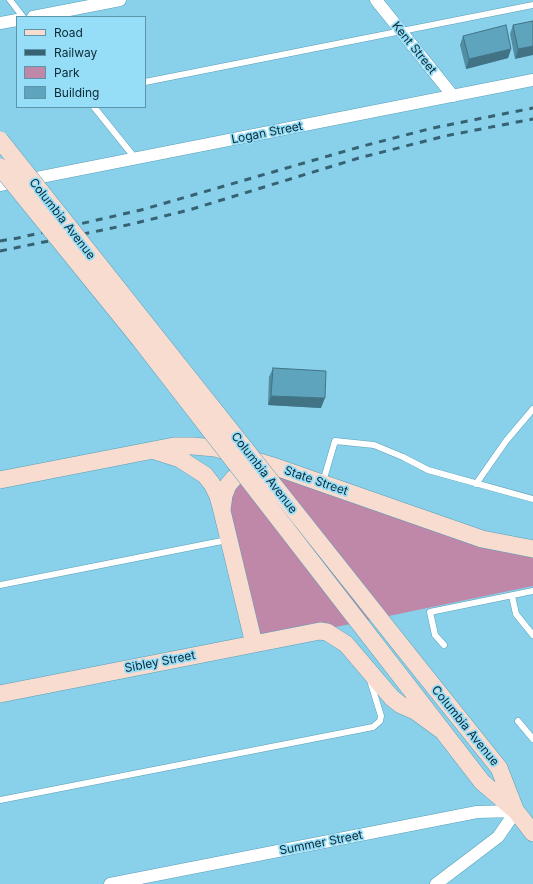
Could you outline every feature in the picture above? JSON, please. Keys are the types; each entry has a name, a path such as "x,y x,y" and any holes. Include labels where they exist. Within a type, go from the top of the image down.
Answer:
{"street":[{"path":"38,16 120,0"},
{"name":"Kent Street","path":"376,0 453,96"},
{"path":"0,23 16,20"},
{"name":"Logan Street","path":"0,185 533,80"},
{"name":"Columbia Avenue","path":"0,140 499,768 516,811"},
{"name":"Columbia Avenue","path":"0,167 141,341 482,782 516,811 533,833"},
{"name":"State Street","path":"0,480 174,446 215,448 273,466 482,539 533,549"},
{"path":"151,450 180,459 205,475 212,484 218,496 222,511 254,644"},
{"path":"222,511 224,495 228,485 234,478 255,468 273,466"},
{"name":"Sibley Street","path":"0,694 320,631 327,632 346,644 366,668"},
{"path":"366,668 392,698 401,705 415,711 441,730"},
{"name":"Summer Street","path":"110,884 478,812 533,810"},
{"path":"436,884 498,837 516,811"}],"lane":[{"path":"10,0 23,16"},
{"path":"146,82 400,30 533,5"},
{"path":"95,108 134,158"},
{"path":"476,484 506,441 533,409"},
{"path":"322,483 335,441 374,445 428,470 533,499"},
{"path":"0,584 229,540"},
{"path":"444,645 435,635 430,612 533,591"},
{"path":"512,596 516,614 533,635"},
{"path":"0,800 373,727 380,721 381,716 366,668"},
{"path":"518,721 533,739"}],"green space":[{"path":"255,468 533,549 533,586 254,644 224,495"}],"building":[{"path":"533,21 533,46 518,49 513,25"},
{"path":"506,25 511,49 469,59 463,36"},
{"path":"273,368 326,371 325,398 271,396"}],"railway":[{"path":"0,241 141,210 363,146 433,128 533,108"},
{"path":"0,251 132,224 189,210 359,158 445,136 533,119"}]}
